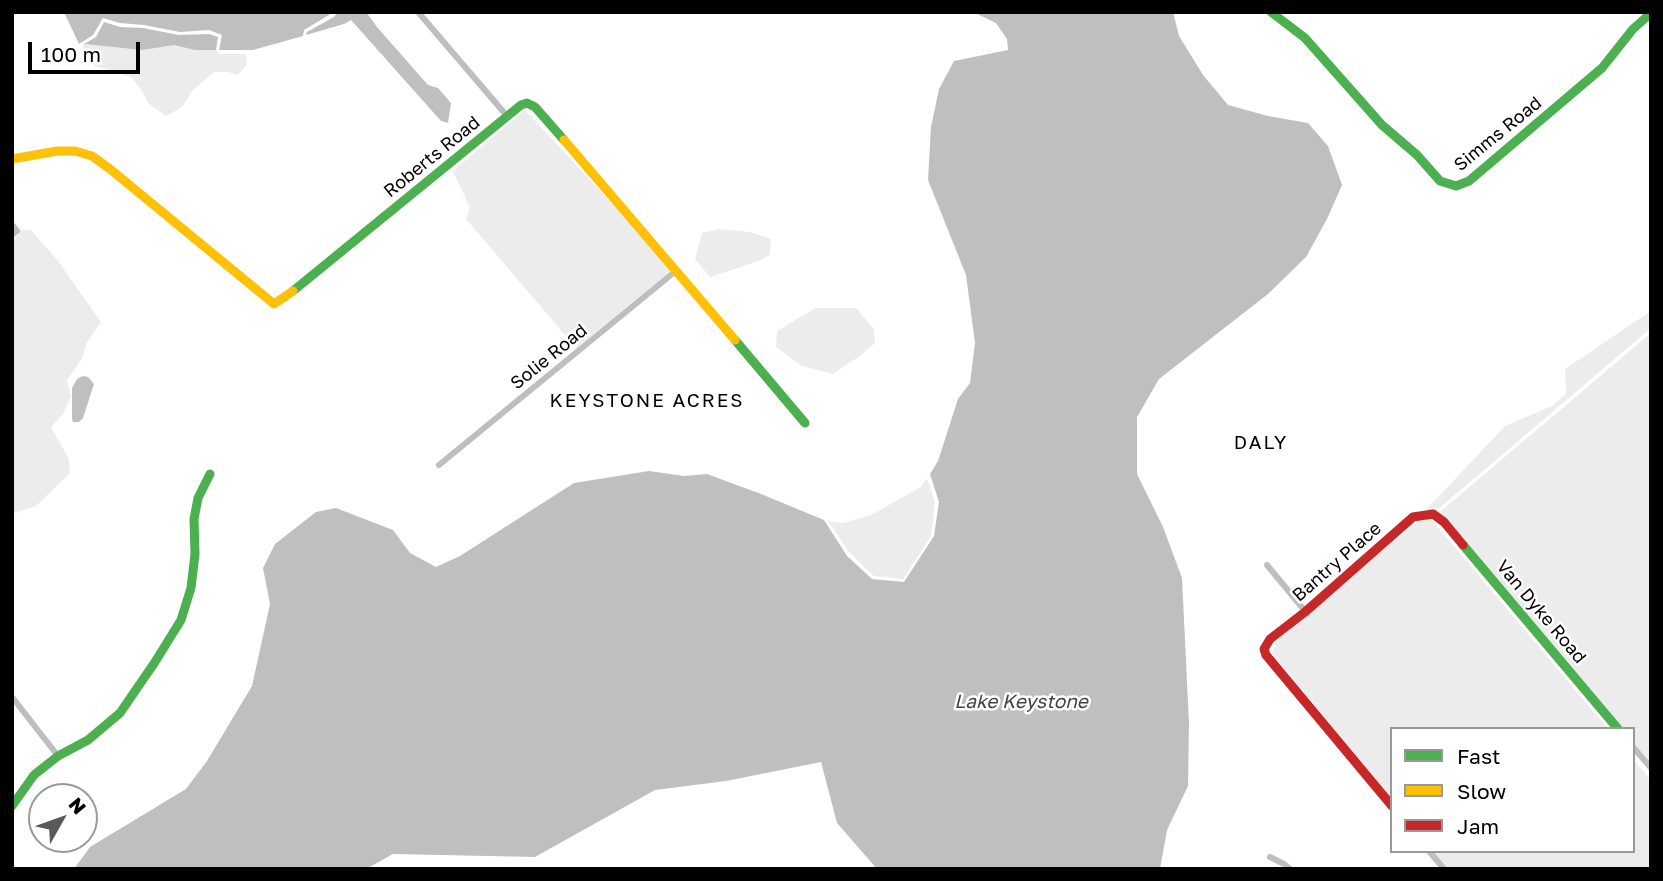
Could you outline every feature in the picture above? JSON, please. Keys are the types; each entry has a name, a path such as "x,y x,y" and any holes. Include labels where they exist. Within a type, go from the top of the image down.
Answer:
{"street":[{"path":"418,12 508,116"},
{"name":"Simms Road","path":"1271,12 1305,38 1382,125 1417,155 1440,181 1455,186 1469,181 1602,68 1633,29 1651,13"},
{"name":"Roberts Road","path":"12,159 57,151 75,151 92,156 274,304 521,105 527,103 535,107 805,423"},
{"path":"12,225 17,231 12,235"},
{"name":"Solie Road","path":"439,465 677,271"},
{"path":"12,806 34,775 58,756 89,740 120,713 181,620 191,588 195,554 194,519 198,498 210,474"},
{"name":"Bantry Place","path":"1390,804 1266,655 1264,649 1270,639 1413,517 1424,513 1439,517"},
{"name":"Van Dyke Road","path":"1439,517 1616,727"},
{"path":"1266,565 1305,611"},
{"path":"12,698 58,756"},
{"path":"1635,749 1651,768"},
{"path":"1431,853 1444,869"},
{"path":"1270,857 1290,869"}],"shaded area":[{"path":"174,44 195,50 216,50 219,54 245,54 246,66 238,75 214,72 193,90 182,107 166,116 148,103 131,77 94,66 82,45 142,50"},
{"path":"525,110 671,271 576,348 466,219 470,208 453,171"},
{"path":"718,229 750,232 771,239 770,255 710,277 695,259 702,233"},
{"path":"20,230 31,230 58,261 101,322 86,344 83,357 67,380 71,396 63,414 51,427 69,459 70,473 36,506 12,514 12,240"},
{"path":"816,308 856,308 874,329 875,343 833,374 802,366 776,347 777,331"},
{"path":"1651,311 1651,328 1436,511 1426,510 1505,426 1552,406 1566,394 1565,369"},
{"path":"1651,333 1651,765 1635,748 1635,727 1615,727 1558,665 1434,517"},
{"path":"927,478 935,503 931,536 903,579 874,576 850,553 828,521 843,523 871,515 921,487"},
{"path":"1427,514 1606,727 1390,727 1390,797 1272,653 1278,639 1310,609"},
{"path":"1635,761 1651,780 1651,869 1446,869 1434,853 1635,853"}],"water":[{"path":"64,12 334,12 304,30 303,36 253,50 219,50 222,35 209,30 180,32 103,18 93,35 79,44"},
{"path":"338,12 366,12 428,85 438,88 451,103 448,123 441,121 351,20 306,35"},
{"name":"Lake Keystone","path":"973,12 1173,12 1179,36 1203,75 1228,105 1308,123 1328,146 1342,185 1306,257 1268,294 1159,379 1137,417 1137,474 1163,527 1182,578 1189,724 1188,786 1167,830 1160,869 877,869 837,823 821,762 726,781 655,790 535,857 393,854 366,869 74,869 86,853 98,853 98,842 186,789 207,761 252,686 270,604 263,568 275,544 316,512 336,508 393,530 410,553 436,567 460,556 574,483 649,471 684,476 707,474 824,520 847,556 872,579 904,582 934,536 939,502 930,474 938,461 958,399 970,383 975,343 966,275 928,180 931,127 939,89 954,61 1008,50 1007,39 996,23"},
{"path":"104,22 120,27 179,35 209,34 218,37 216,50 195,50 174,45 142,50 84,44 96,37"},
{"path":"88,377 94,384 83,418 79,422 73,422 72,388 77,379"}],"traffic: fast":[{"path":"1271,12 1305,38 1382,125 1417,155 1440,181 1456,186 1469,181 1602,68 1633,29 1651,13"},
{"path":"293,291 521,105 527,103 535,107 564,140"},
{"path":"735,340 805,423"},
{"path":"12,806 34,775 58,756 88,740 120,713 181,620 191,588 195,554 194,519 198,498 210,474"},
{"path":"1463,545 1616,727"}],"traffic: slow":[{"path":"564,140 735,340"},
{"path":"12,159 57,151 75,151 92,156 274,304 293,291"}],"traffic: jam":[{"path":"1390,804 1266,655 1264,649 1270,639 1305,612 1413,517 1433,514 1444,522 1463,545"}],"district":[{"name":"KEYSTONE ACRES","path":"647,401"},
{"name":"DALY","path":"1261,443"}]}
